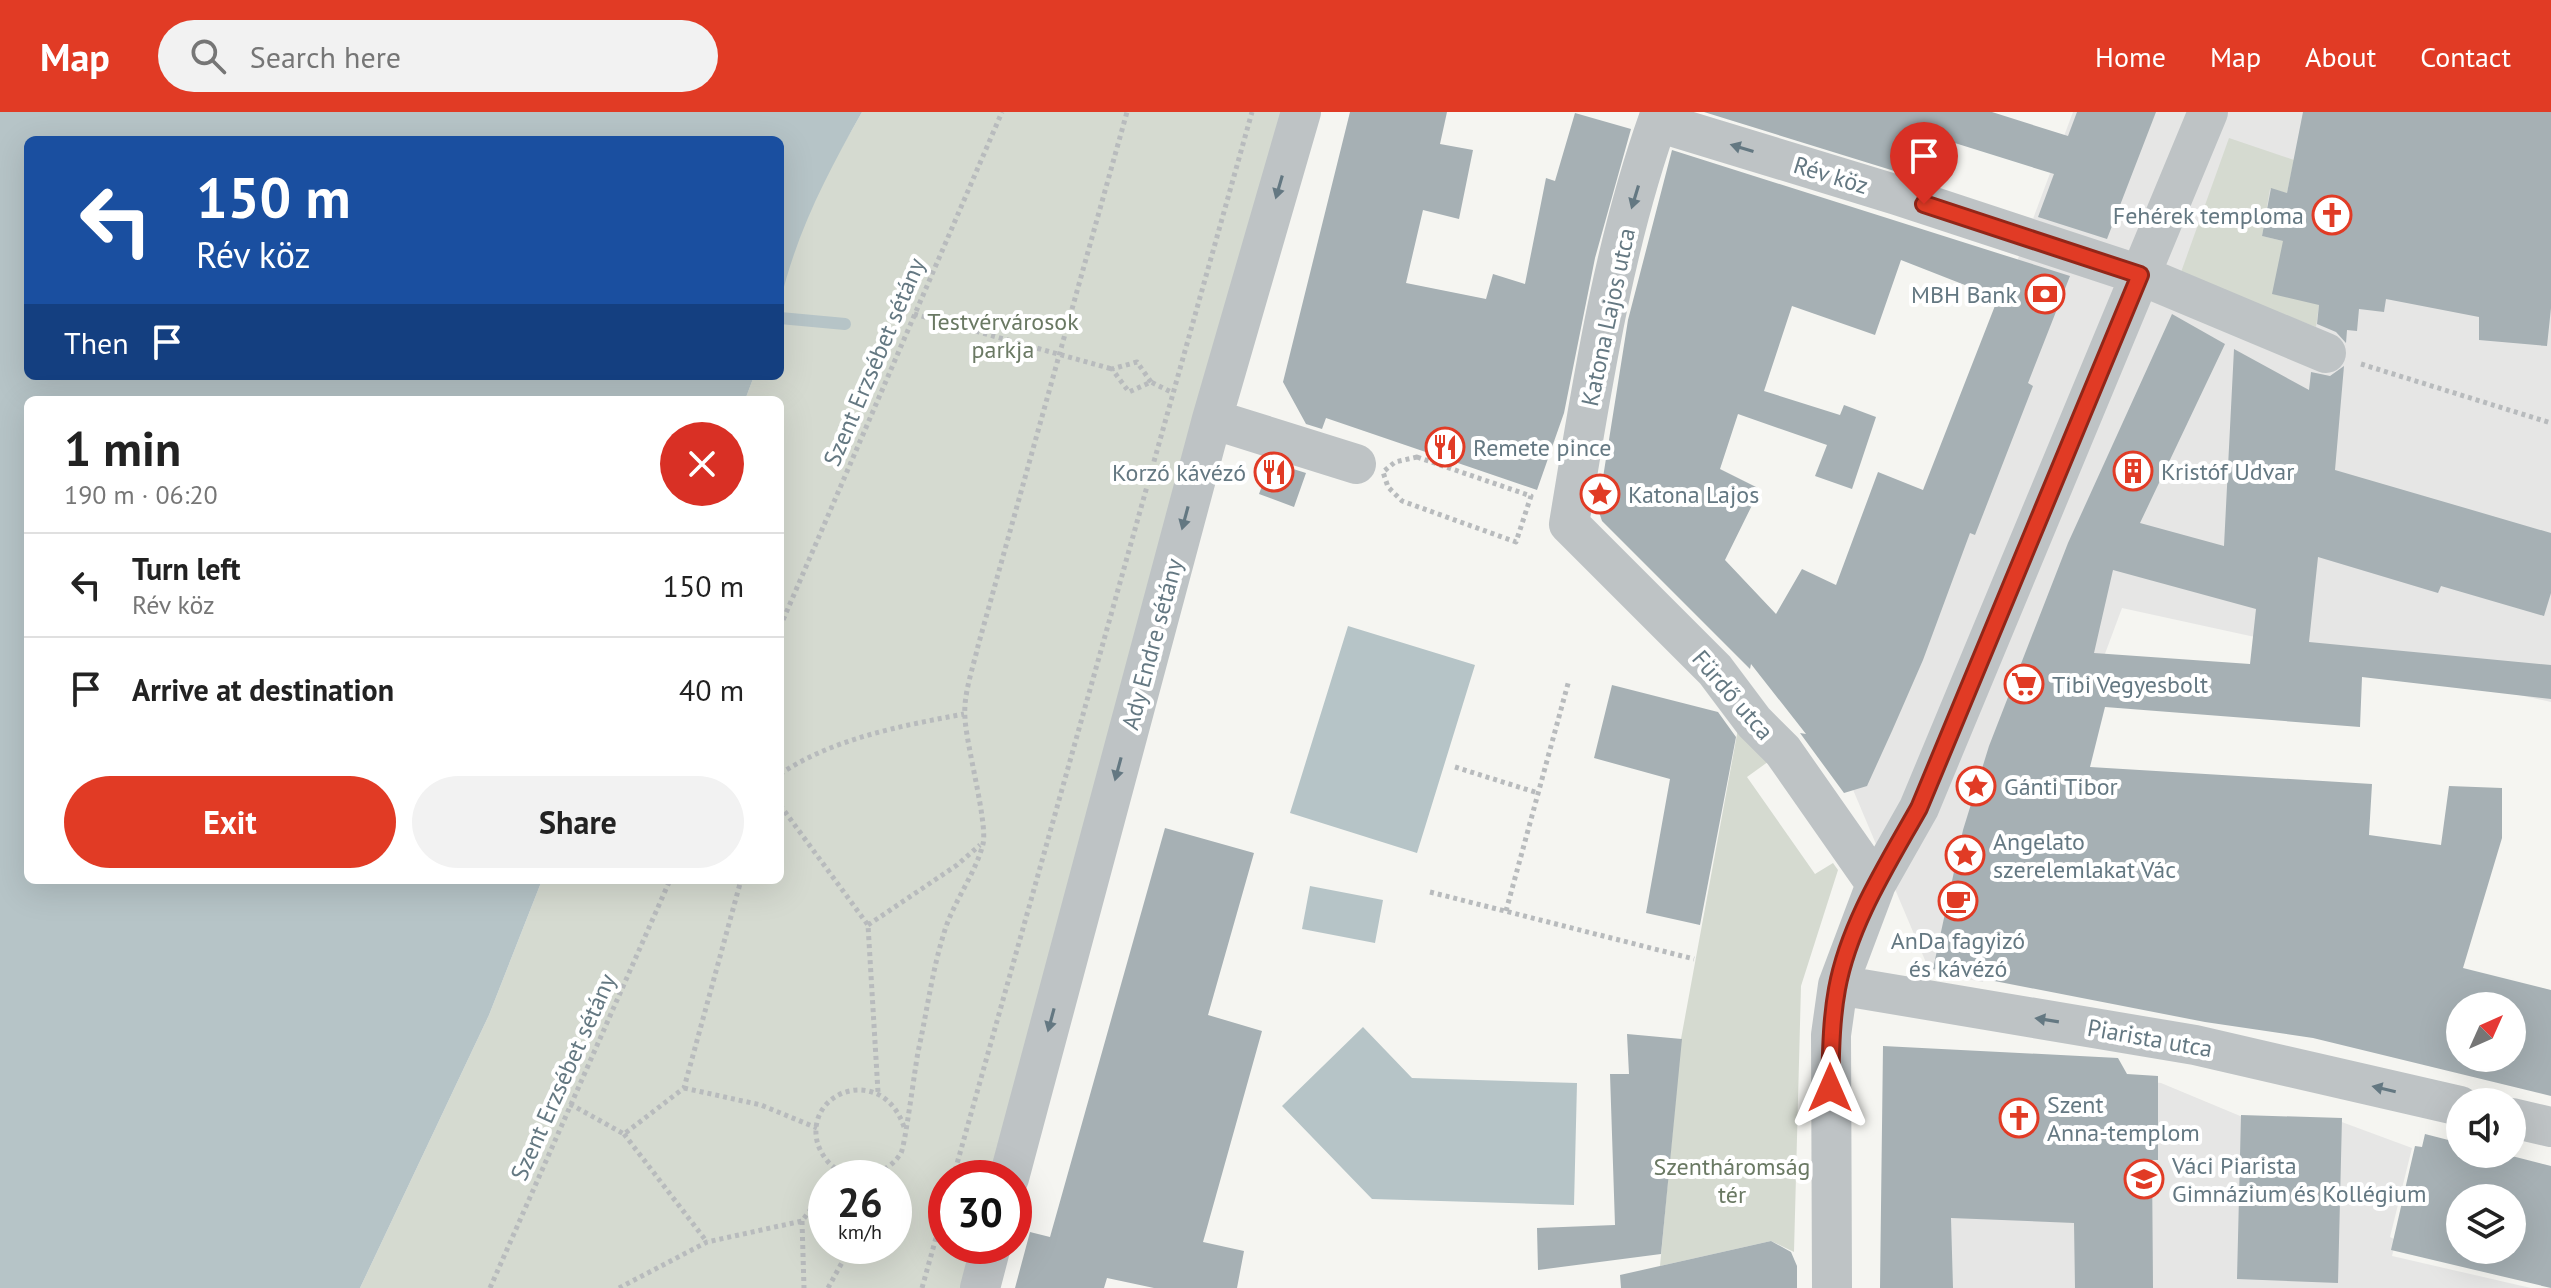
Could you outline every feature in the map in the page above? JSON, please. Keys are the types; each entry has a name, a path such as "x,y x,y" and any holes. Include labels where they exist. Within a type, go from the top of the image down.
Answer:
{"street":[{"name":"Ady Endre sétány","path":"1014,1160 1212,419 1301,112"},
{"path":"1832,1288 1831,1035 1838,985 1876,884 1919,808 2208,112"},
{"name":"Rév köz","path":"1660,117 2140,275 2326,353"},
{"name":"Katona Lajos utca","path":"1569,524 1594,377 1623,238 1660,117"},
{"path":"1212,419 1356,464"},
{"name":"Fürdő utca","path":"1569,524 1715,670 1754,722 1783,751 1876,884"},
{"name":"Piarista utca","path":"1838,985 2195,1045 2446,1103"},
{"path":"2526,1121 2551,1127"},
{"path":"980,1288 986,1264"}],"path":[{"name":"Szent Erzsébet sétány","path":"784,618 1002,112"},
{"path":"894,1160 904,1149 904,1127 944,931 984,841 964,714 978,646 1127,112"},
{"path":"958,1160 1252,112"},
{"path":"914,314 1112,369 1137,362 1151,382"},
{"path":"2326,353 2551,423"},
{"path":"1112,369 1129,392 1139,389"},
{"path":"1402,501 1516,542 1531,496 1417,457"},
{"path":"1506,911 1569,680"},
{"path":"784,771 803,759 896,727 964,714"},
{"path":"1455,767 1538,793"},
{"path":"784,810 868,925 878,1092"},
{"path":"868,925 957,865 984,841"},
{"name":"Szent Erzsébet sétány","path":"490,1288 668,884"},
{"path":"624,1134 684,1088 740,884"},
{"path":"1430,892 1694,959"},
{"path":"684,1088 761,1105 817,1128"},
{"path":"827,1160 823,1156 817,1128 821,1114 832,1099 853,1089 878,1092 891,1101 904,1127"},
{"path":"570,1104 624,1134 707,1242"},
{"path":"804,1288 802,1221 808,1213"},
{"path":"619,1288 707,1242 802,1221"},
{"path":"828,1288 841,1264"},
{"path":"922,1288 929,1264"}],"shaded area":[{"path":"0,112 862,112 814,204 784,288 784,136 24,136 24,380 752,380 746,396 24,396 24,884 540,884 489,1015 360,1288 0,1288"},
{"path":"2073,112 2551,112 2551,702 2122,608 1983,982 1930,972 1835,747"},
{"path":"1348,626 1475,665 1417,853 1290,813"},
{"path":"1310,886 1383,900 1375,943 1302,929"},
{"path":"1363,1027 1412,1078 1577,1083 1574,1205 1372,1199 1282,1106"},
{"name":"Váci Piarista Gimnázium és Kollégium","path":"2126,1079 2161,1083 2245,1118 2339,1121 2412,1148 2390,1237 2396,1240 2392,1256 2531,1288 1883,1288 1882,1210"}],"green space":[{"name":"Testvérvárosok parkja","path":"862,112 1301,112 1014,1160 928,1160 928,1264 986,1264 980,1288 360,1288 489,1015 540,884 784,884 784,396 746,396 752,380 784,380 784,277 812,204"},
{"path":"2229,138 2294,160 2287,193 2270,189 2262,236 2283,241 2319,305 2316,327 2180,275"},
{"name":"Szentháromság tér","path":"1740,718 1783,751 1747,777 1815,874 1833,863 1838,870 1801,986 1794,1252 1771,1241 1660,1266 1681,1039"}],"building":[{"path":"1350,112 1447,112 1440,144 1473,150 1459,219 1423,210 1406,283 1486,299 1493,274 1525,284 1546,178 1555,181 1575,113 1631,129 1595,258 1564,413 1537,490 1326,418 1322,429 1306,424 1283,382"},
{"path":"1704,112 1992,112 2068,136 2077,112 2156,112 2107,239 2038,217 2054,174 1942,139 1930,182"},
{"path":"2303,112 2551,112 2551,308 2547,346 2479,340 2479,317 2386,299 2384,312 2359,309 2357,331 2347,330 2346,343 2336,332 2317,324 2319,305 2272,294 2283,241 2262,236 2271,188 2287,193"},
{"path":"1672,150 2070,276 2028,383 2033,386 1975,535 1970,533 1923,660 1867,786 1844,793 1800,733 1806,734 1751,664 1750,669 1602,521 1598,509 1628,320","holes":["1901,260 1998,298 1923,490 1878,472 1836,585 1802,569 1776,614 1725,560 1760,489 1720,469 1738,414 1827,445 1815,476 1852,489 1876,417 1844,405 1840,415 1764,391 1792,306 1875,335"]},
{"path":"2172,314 2225,344 2140,523 2224,546 2234,349 2309,390 2311,372 2330,376 2344,366 2335,470 2551,533 2551,593 2544,616 2441,586 2438,593 2318,557 2309,642 2551,665 2551,699 2362,677 2360,727 2105,707 2090,767 2372,784 2369,835 2441,845 2449,786 2502,788 2502,838 2463,968 2551,990 2551,1096 2453,1072 2526,1072 2526,992 2446,992 2446,1070 2313,1038 2205,1022 1933,969 1963,830 1989,746 2068,543","holes":["2113,570 2256,609 2250,664 2094,653"]},
{"path":"1271,462 1306,473 1294,507 1259,494"},
{"path":"1612,685 1718,712 1736,737 1700,925 1646,913 1670,779 1594,758"},
{"path":"1165,828 1254,853 1208,1015 1262,1031 1203,1242 1244,1251 1237,1288 1154,1288 1107,1278 1104,1288 1015,1288 1021,1264 1032,1264 1032,1232 1050,1237"},
{"path":"1627,1034 1682,1039 1661,1254 1538,1270 1537,1228 1615,1225 1610,1074 1629,1074"},
{"name":"Szent Anna-templom","path":"1883,1046 2118,1058 2127,1074 2158,1076 2158,1160 2152,1160 2153,1288 2075,1288 2074,1223 1951,1218 1953,1288 1880,1288"},
{"path":"2241,1115 2342,1118 2338,1283 2237,1279"},
{"path":"2425,1134 2446,1139 2446,1168 2526,1168 2526,1160 2551,1166 2551,1288 2450,1264 2526,1264 2526,1184 2446,1184 2446,1263 2391,1250 2415,1146 2422,1147"},
{"path":"1771,1241 1791,1252 1797,1266 1797,1288 1621,1288 1620,1275"}],"waterway":[{"path":"784,318 845,324"}],"place":[{"name":"Fehérek temploma","path":"2332,215"},
{"name":"MBH Bank","path":"2045,294"},
{"name":"Remete pince","path":"1445,447"},
{"name":"Kristóf Udvar","path":"2133,471"},
{"name":"Korzó kávézó","path":"1274,472"},
{"name":"Katona Lajos","path":"1600,494"},
{"name":"Tibi Vegyesbolt","path":"2024,684"},
{"name":"Gánti Tibor","path":"1976,786"},
{"name":"Angelato szerelemlakat Vác","path":"1965,855"},
{"name":"AnDa fagyizó és kávézó","path":"1958,901"},
{"name":"Szent Anna-templom","path":"2019,1118"},
{"name":"Váci Piarista Gimnázium és Kollégium","path":"2144,1179"}],"route":[{"path":"1830,1088 1831,1035 1838,985 1855,931 1876,884 1919,808 2140,275 1924,204"}]}
